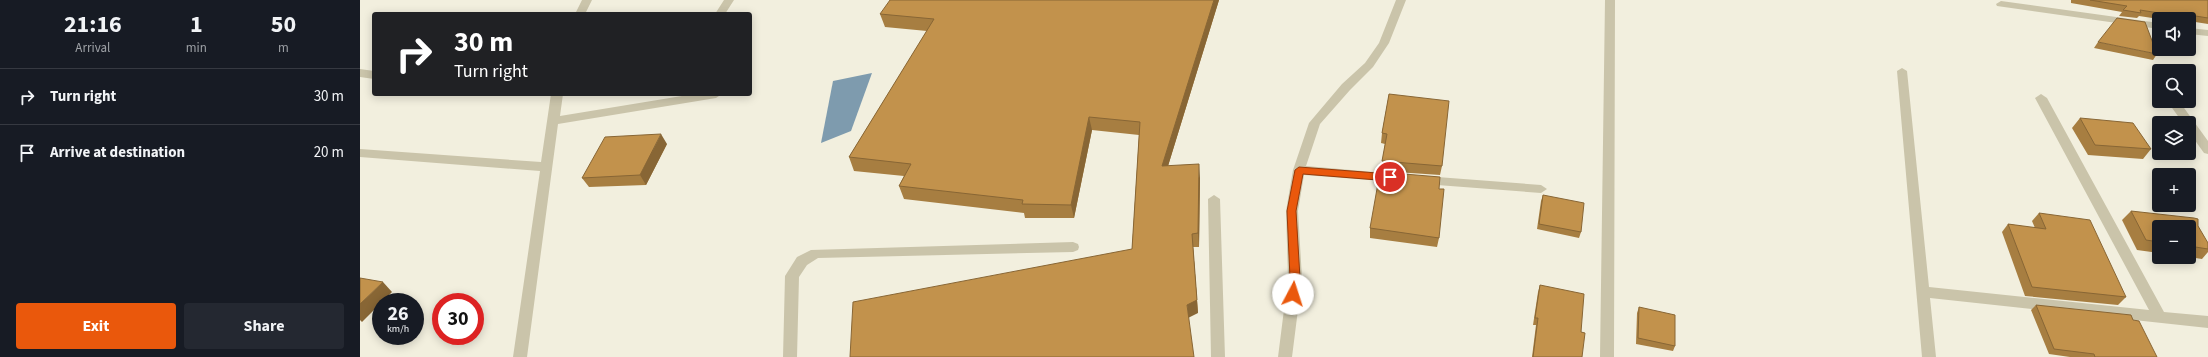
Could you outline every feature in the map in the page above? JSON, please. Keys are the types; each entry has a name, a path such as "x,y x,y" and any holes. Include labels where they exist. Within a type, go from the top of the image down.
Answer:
{"street":[{"path":"581,12 587,0"},
{"path":"721,12 729,0"},
{"path":"1285,357 1295,278 1292,211 1299,170 1315,123 1346,87 1369,65 1384,43 1401,0"},
{"path":"1607,357 1610,0"},
{"path":"2001,4 2152,25"},
{"path":"2196,32 2208,33"},
{"path":"1902,71 1929,357"},
{"path":"360,73 372,75"},
{"path":"520,357 557,96"},
{"path":"553,121 704,96"},
{"path":"2041,98 2159,316"},
{"path":"2196,133 2208,150"},
{"path":"360,153 546,168"},
{"path":"1299,170 1541,189"},
{"path":"1214,199 1218,357"},
{"path":"790,357 792,276 802,261 816,252 1073,247"},
{"path":"1923,292 2208,322"}],"water":[{"path":"872,73 851,131 821,143 833,81"}],"building":[{"path":"890,0 1214,0 1162,166 1199,164 1198,233 1192,234 1197,300 1187,305 1194,357 850,357 853,302 1132,249 1140,122 1089,117 1071,205 1022,204 1023,200 899,186 911,164 849,157 934,19 880,14"},
{"path":"2090,0 2208,0 2208,18 2196,16 2196,12 2153,12 2140,10 2141,13 2123,10 2127,6"},
{"path":"2117,18 2145,22 2152,41 2152,53 2098,42"},
{"path":"1389,94 1449,101 1442,166 1382,161 1387,134 1382,133"},
{"path":"2080,118 2133,123 2151,149 2095,145"},
{"path":"661,134 640,175 582,178 605,137"},
{"path":"1380,172 1440,177 1439,189 1444,189 1439,238 1370,228"},
{"path":"1543,195 1584,203 1581,232 1539,224"},
{"path":"2131,211 2198,219 2198,226 2208,243 2208,249 2196,247 2196,220 2152,220 2152,241 2146,240"},
{"path":"2039,213 2090,220 2126,297 2032,287 2008,224 2046,229"},
{"path":"360,278 383,282 360,304"},
{"path":"1540,285 1584,294 1581,332 1585,333 1582,357 1533,357 1538,318 1535,318"},
{"path":"2036,305 2131,315 2133,320 2139,321 2157,357 2095,357 2094,354 2054,349"},
{"path":"1639,307 1675,315 1675,346 1638,338"}],"route":[{"path":"1293,294 1295,278 1292,211 1299,170 1390,177"}]}
